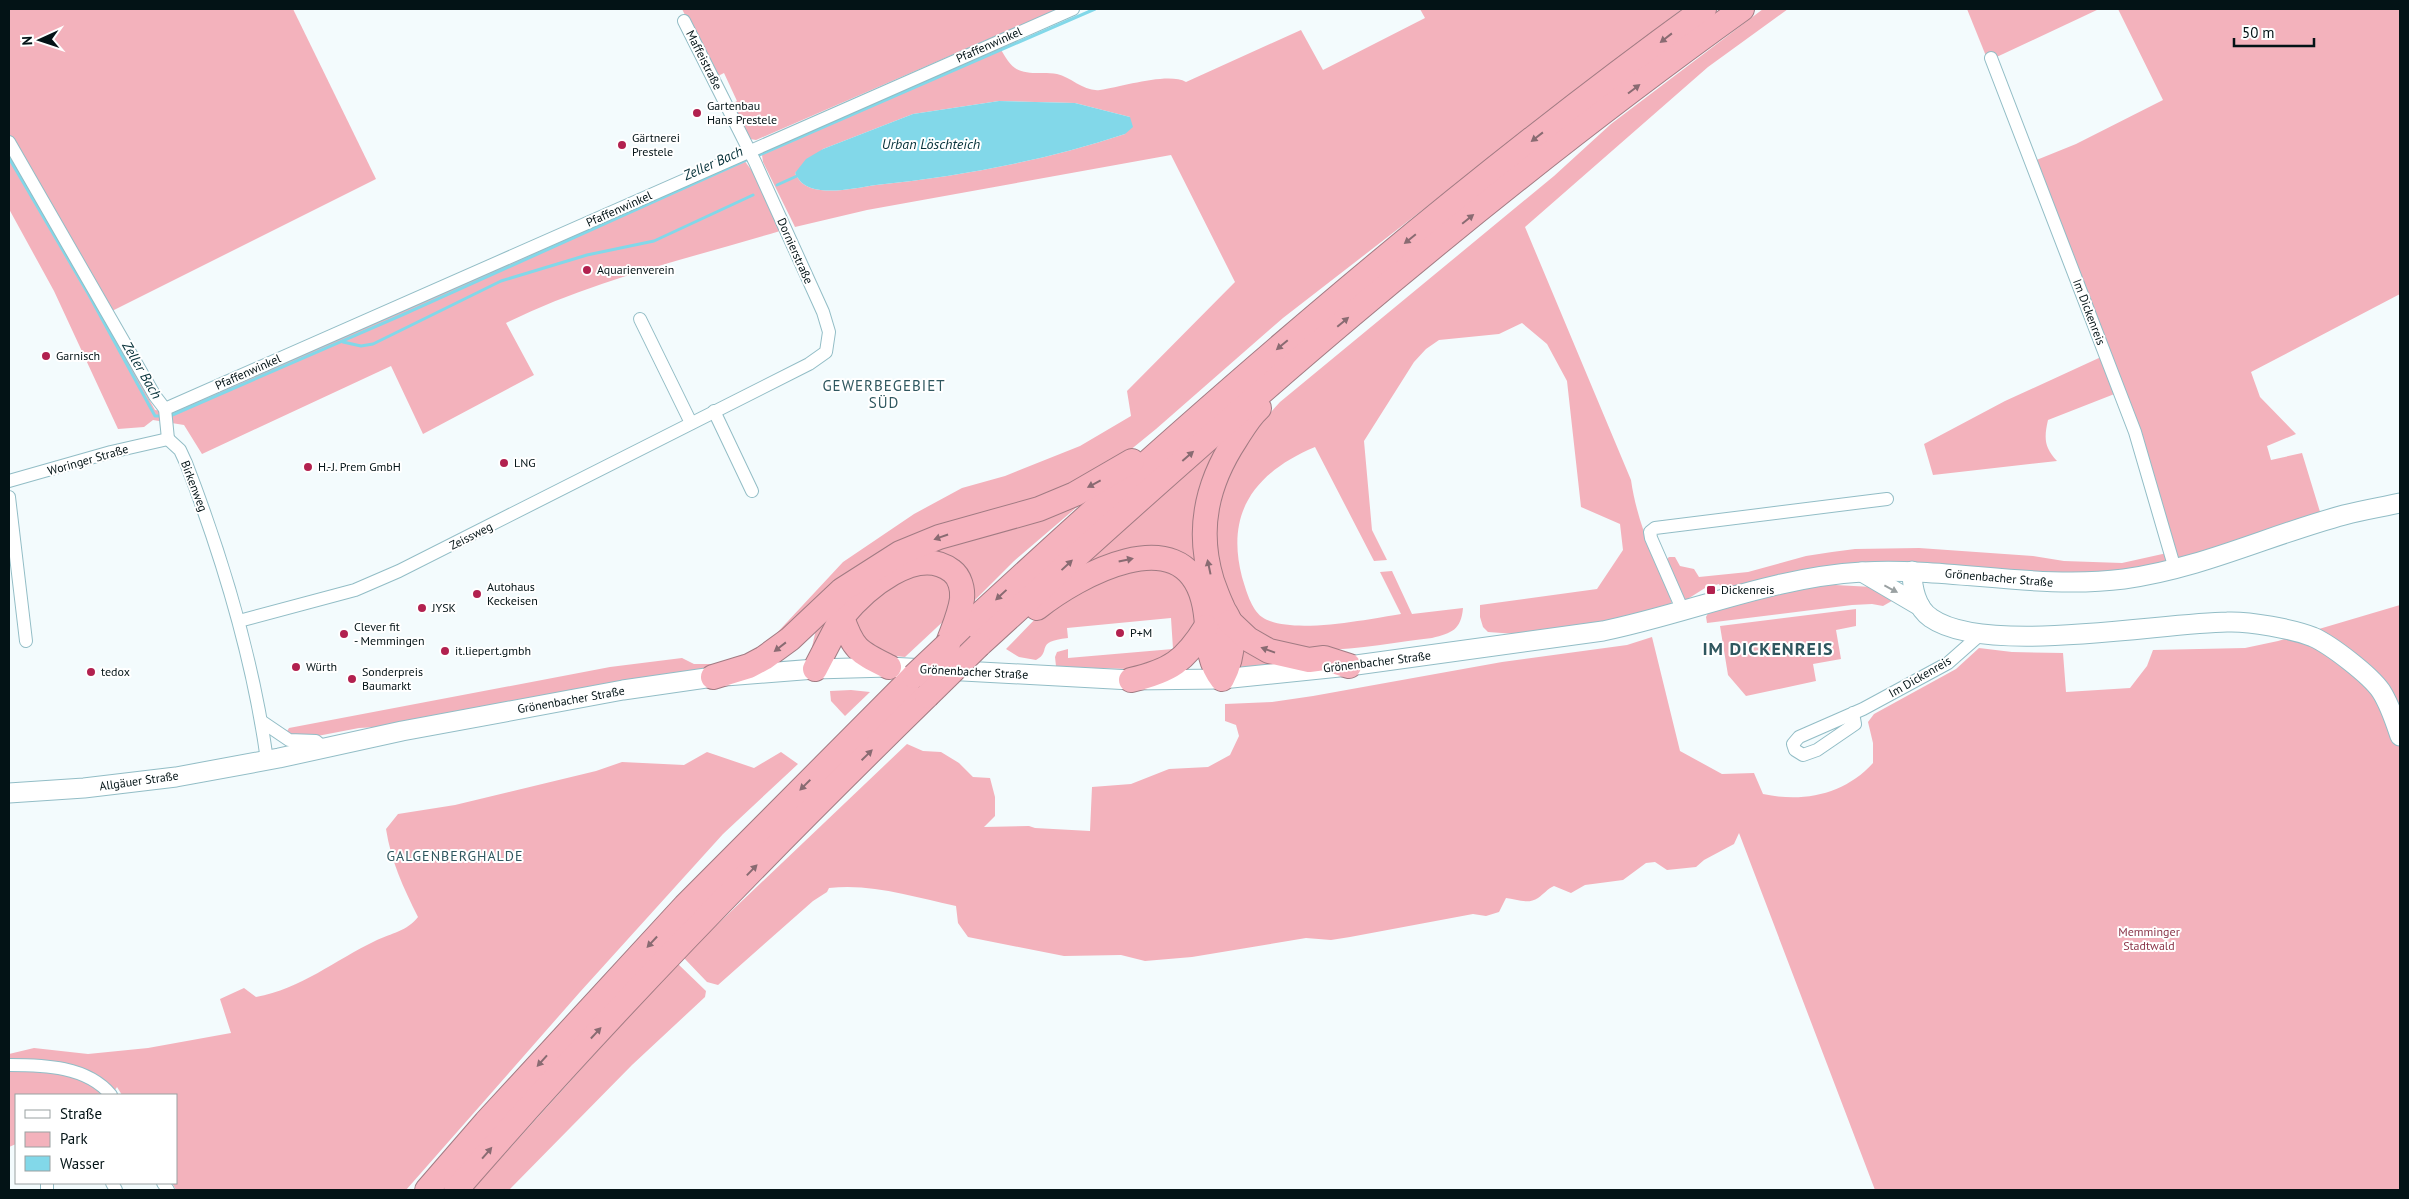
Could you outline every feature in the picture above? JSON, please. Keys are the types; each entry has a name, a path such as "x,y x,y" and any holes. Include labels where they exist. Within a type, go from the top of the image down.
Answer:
{"highway":[{"path":"427,1190 486,1122 685,906 888,700 1061,539 1238,382 1373,268 1528,144 1704,9"},
{"path":"456,1190 656,968 979,645 1111,524 1305,353 1499,194 1742,9"},
{"path":"1305,353 1301,370 1250,417 1221,462 1209,494 1205,518 1207,562 1221,606 1230,622 1248,639 1269,651 1309,660 1324,658 1349,666"},
{"path":"713,677 749,666 764,658 842,590 900,553 939,537 1039,509 1075,494 1126,466 1170,429 1194,422"},
{"path":"979,645 1009,631 1047,600 1083,578 1118,562 1142,557 1166,560 1191,575 1203,600 1212,664 1222,679 1229,666 1231,654 1230,622"},
{"path":"815,669 842,617 857,598 884,579 917,562 933,561 945,565 957,574 962,588 962,598 948,644"},
{"path":"842,617 853,644 864,654 890,667"},
{"path":"811,619 807,645 815,669"},
{"path":"1131,680 1153,675 1182,660 1192,649 1206,627"}],"main road":[{"name":"Grönenbacher Straße","path":"267,760 614,692 713,677 815,669 890,667 1131,680 1222,679 1349,666 1603,631 1682,611 1782,582 1862,572 1912,570 2062,584 2126,579 2200,564 2344,515 2400,503"},
{"path":"1912,570 1912,583 1920,606 1929,617 1963,632 2011,635 2098,634 2230,622 2266,626 2313,637 2347,658 2380,689 2392,711 2400,736"},
{"path":"1862,572 1920,606"},
{"name":"Allgäuer Straße","path":"9,793 93,787 176,777 267,760"}],"street":[{"name":"Pfaffenwinkel","path":"165,409 751,156 1073,9"},
{"name":"Maffeistraße","path":"684,21 751,156"},
{"name":"Im Dickenreis","path":"1991,58 2135,432 2175,570"},
{"path":"9,142 154,396 165,409 168,439"},
{"name":"Dornierstraße","path":"751,156 823,312 829,332 826,352"},
{"path":"640,318 692,423"},
{"name":"Zeissweg","path":"239,621 355,590 384,578 809,364 826,352"},
{"path":"714,411 752,491"},
{"name":"Woringer Straße","path":"9,481 111,452 168,439"},
{"name":"Birkenweg","path":"168,439 180,450 186,463 239,621 261,721 267,760"},
{"path":"9,498 26,642"},
{"path":"1682,611 1651,538 1650,532 1655,528 1888,499"},
{"name":"Im Dickenreis","path":"1853,714 1948,663 1982,633"},
{"path":"261,721 289,740 316,742 325,748"},
{"path":"9,1065 40,1064 89,1077 103,1086 110,1094"}],"green space":[{"path":"9,9 293,9 376,179 110,312 9,138"},
{"path":"682,9 1058,9 756,140 750,139 730,105 737,101 724,73 716,77"},
{"path":"1420,9 1682,9 1283,318 1156,429 1118,460 1081,484 1005,511 727,666 395,726 359,728 307,738 286,733 289,728 610,667 682,658 694,664 715,664 749,653 775,635 843,562 914,514 962,488 1005,476 1080,446 1131,416 1127,391 1235,282 1171,155 867,210 795,227 763,162 762,155 765,151 999,46 1015,68 1030,73 1057,74 1088,89 1100,90 1157,79 1178,79 1186,82 1301,30 1323,70 1425,18","holes":["999,101 1075,103 1130,117 1125,134 1033,160 939,177 844,190 819,190 811,188 806,186 795,173 823,149 913,114"]},
{"path":"1763,9 1788,9 1708,67 1525,227 1631,480 1637,511 1672,604 1669,607 1616,621 1516,634 1488,632 1483,627 1480,617 1480,605 1597,589 1623,550 1620,524 1581,507 1567,381 1547,344 1522,323 1499,334 1439,340 1426,349 1414,362 1364,441 1372,530 1387,560 1374,561 1315,447 1294,457 1261,482 1250,497 1242,513 1238,532 1238,553 1242,577 1249,599 1262,617 1274,623 1309,626 1401,614 1380,572 1392,571 1412,614 1463,608 1458,626 1450,632 1432,638 1376,646 1316,650 1281,645 1262,637 1254,631 1241,617 1231,600 1218,561 1215,538 1216,516 1221,495 1239,455 1252,436 1280,402 1554,176 1611,124"},
{"path":"1967,9 2099,9 1988,61"},
{"path":"2118,9 2400,9 2400,294 2251,372 2260,397 2296,434 2267,446 2271,460 2302,453 2321,515 2179,562 2034,161 2076,144 2163,100"},
{"path":"9,149 155,410 162,411 744,160 755,175 780,231 606,282 572,294 506,323 534,375 423,434 391,366 202,454 184,425 153,420 144,427 118,429 54,291 9,209"},
{"path":"2101,357 2117,393 2048,420 2046,432 2047,447 2057,461 1933,475 1924,444 2005,401"},
{"path":"1223,439 1206,582 1183,561 1072,575"},
{"path":"1098,489 1014,561 967,608 969,592 913,557 815,657 812,647 817,625 889,565"},
{"path":"1919,548 2033,556 2064,561 2122,563 2167,553 2169,558 2163,566 2069,575 1912,562 1865,563 1722,589 1719,584 1705,588 1686,600 1682,597 1665,561 1669,557 1675,557 1680,566 1694,569 1699,577 1748,572 1806,556 1832,552 1855,549"},
{"path":"1126,565 1179,574 1199,615 1177,656 1128,669 1056,666 1055,657 1057,652 1068,649 1068,658 1173,649 1171,618 1067,628 1068,638 1047,644 1041,657 1036,660 1019,657 1006,649 1038,616"},
{"path":"934,567 956,585 950,615 905,657 885,655 859,642 854,616 878,591"},
{"path":"1817,584 1872,587 1897,598 1883,606 1872,604 1852,605 1707,623 1706,617 1709,611"},
{"name":"Memminger Stadtwald","path":"2400,605 2400,1190 1875,1190 1739,833 1734,844 1704,860 1696,867 1667,870 1655,862 1646,863 1623,880 1585,885 1571,893 1554,886 1538,898 1530,901 1506,898 1499,912 1486,916 1473,914 1331,940 1306,938 1192,957 1145,961 1121,955 1064,956 968,937 958,923 956,906 877,889 845,887 829,888 827,892 813,901 718,985 707,982 683,957 907,744 923,751 941,752 959,763 973,777 990,778 995,797 995,816 984,827 1029,826 1035,828 1090,831 1092,787 1131,784 1169,769 1208,767 1230,755 1239,736 1236,725 1225,721 1225,704 1272,702 1313,696 1502,662 1627,645 1652,637 1680,751 1722,774 1754,773 1763,794 1778,797 1808,796 1823,794 1837,789 1862,774 1873,763 1873,743 1868,722 1874,714 1956,669 1979,648 2012,652 2063,653 2066,692 2130,688 2147,666 2153,650 2245,648 2278,641"},
{"path":"1856,609 1856,626 1836,630 1841,659 1813,664 1816,681 1746,696 1728,675 1720,626"},
{"path":"1237,638 1286,664 1235,668"},
{"path":"851,690 870,692 845,716 831,701 830,691"},
{"path":"707,752 754,768 781,752 798,764 723,834 580,992 406,1190 176,1190 173,1184 178,1184 178,1094 121,1094 117,1087 113,1094 15,1094 15,1144 9,1147 9,1054 34,1048 88,1054 148,1048 231,1033 220,999 244,988 256,997 288,988 375,941 404,929 414,922 418,917 398,874 386,829 398,814 455,805 596,771 622,762 684,765"},
{"path":"677,963 706,991 705,997 632,1065 509,1190 472,1190"}],"water":[{"name":"Urban Löschteich","path":"999,101 1075,103 1130,117 1133,127 1125,134 1033,160 970,172 844,190 819,190 811,188 806,186 795,173 806,159 823,149 913,114"}],"waterway":[{"name":"Zeller Bach","path":"757,156 1095,9"},
{"name":"Zeller Bach","path":"9,158 89,295 155,416 163,416"},
{"name":"Zeller Bach","path":"170,416 402,315 751,158"},
{"name":"Zeller Bach","path":"777,185 797,176"},
{"name":"Zeller Bach","path":"343,342 361,346 373,344 501,281 587,255 654,241 753,195"}],"place":[{"name":"Gartenbau Hans Prestele","path":"697,113"},
{"name":"Gärtnerei Prestele","path":"622,145"},
{"name":"Aquarienverein","path":"587,270"},
{"name":"Garnisch","path":"46,356"},
{"name":"LNG","path":"504,463"},
{"name":"H.-J. Prem GmbH","path":"308,467"},
{"name":"Dickenreis","path":"1711,590"},
{"name":"Autohaus Keckeisen","path":"477,594"},
{"name":"JYSK","path":"422,608"},
{"name":"P+M","path":"1120,633"},
{"name":"Clever fit - Memmingen","path":"344,634"},
{"name":"it.liepert.gmbh","path":"445,651"},
{"name":"Würth","path":"296,667"},
{"name":"tedox","path":"91,672"},
{"name":"Sonderpreis Baumarkt","path":"352,679"}],"district":[{"name":"GEWERBEGEBIET SÜD","path":"884,394"},
{"name":"IM DICKENREIS","path":"1768,649"},
{"name":"GALGENBERGHALDE","path":"455,856"}]}
